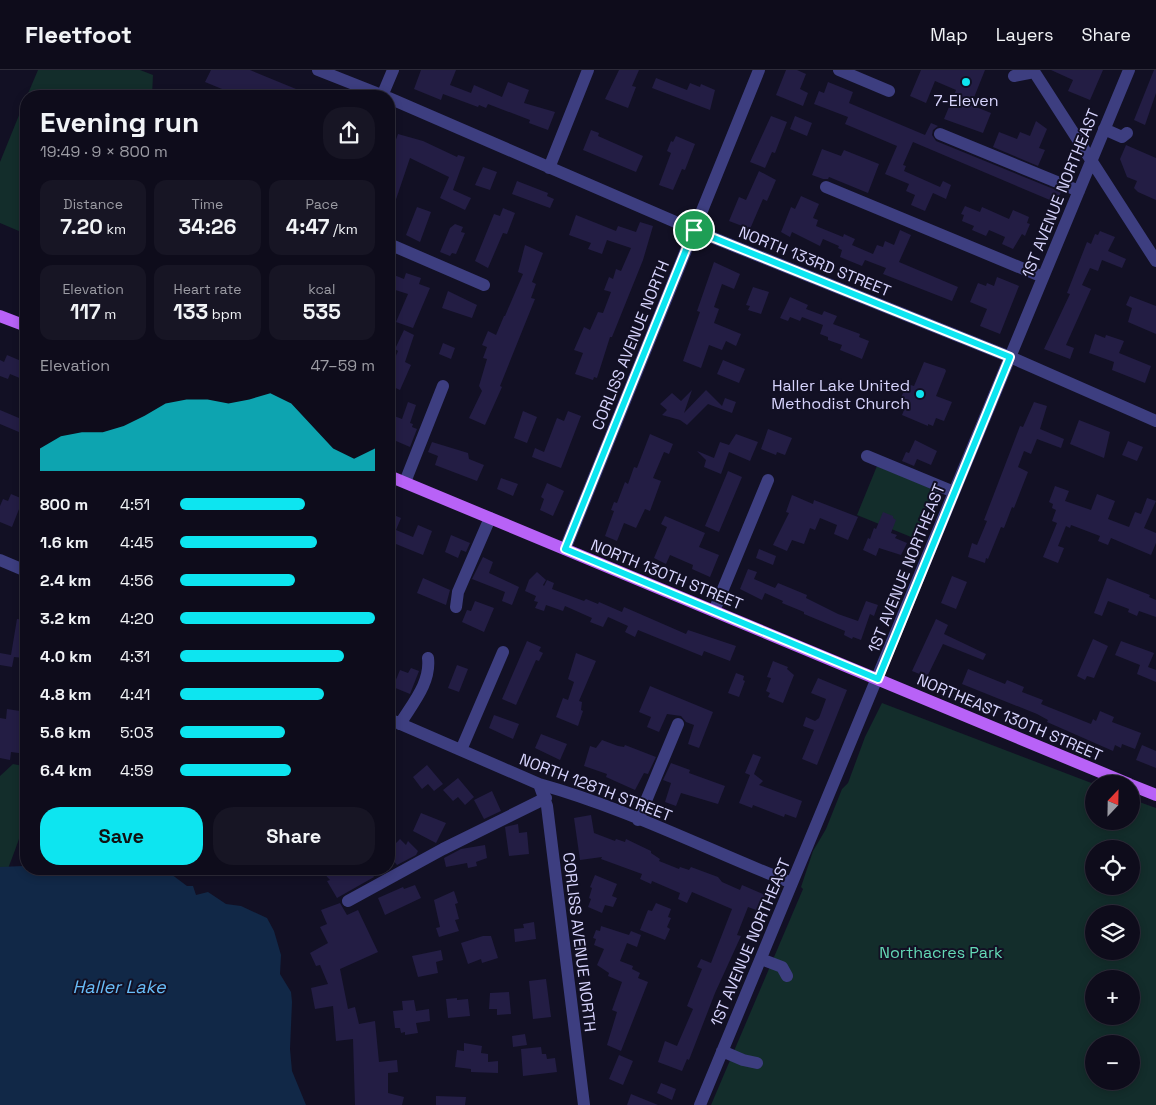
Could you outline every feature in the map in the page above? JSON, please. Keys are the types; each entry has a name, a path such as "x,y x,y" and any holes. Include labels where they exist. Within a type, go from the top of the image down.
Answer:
{"main road":[{"path":"0,316 20,324"},
{"name":"NORTH 130TH STREET","path":"395,478 878,679"},
{"name":"NORTHEAST 130TH STREET","path":"878,679 1108,775"},
{"name":"NORTHEAST 130TH STREET","path":"1140,788 1156,795"}],"street":[{"name":"NORTH 133RD STREET","path":"318,70 367,90"},
{"path":"386,90 393,70"},
{"path":"548,168 588,70"},
{"name":"CORLISS AVENUE NORTH","path":"565,549 759,70"},
{"path":"840,70 889,90"},
{"name":"1ST AVENUE NORTHEAST","path":"700,1105 1129,70"},
{"path":"1014,76 1033,71 1156,261"},
{"name":"NORTH 133RD STREET","path":"395,102 922,328 1010,357 1156,421"},
{"path":"1104,129 1122,137 1127,133"},
{"path":"940,134 1079,191"},
{"path":"826,187 1043,277"},
{"path":"395,247 484,285"},
{"path":"405,482 443,386"},
{"path":"867,456 954,492"},
{"path":"714,611 768,480"},
{"path":"456,607 458,592 490,518"},
{"path":"0,560 20,568"},
{"path":"461,750 503,652"},
{"path":"395,721 420,692 428,671 428,658"},
{"name":"NORTH 128TH STREET","path":"395,722 539,784 565,791 792,883"},
{"path":"638,820 678,724"},
{"name":"CORLISS AVENUE NORTH","path":"539,784 546,798 584,1105"},
{"path":"348,901 444,849 546,798"},
{"path":"761,959 782,967 787,976"},
{"path":"722,1051 743,1060 757,1063"}],"green space":[{"path":"38,70 140,70 153,75 152,90 30,90"},
{"path":"20,113 20,231 0,223 0,162"},
{"path":"877,466 938,491 916,539 857,515"},
{"name":"Northacres Park","path":"882,703 1085,781 1085,830 1140,830 1140,802 1156,808 1156,1105 711,1105 803,889 801,887 813,851 826,829 842,789 848,783 865,737"},
{"path":"13,764 20,765 20,835 8,869 0,870 0,776"}],"water":[{"name":"Haller Lake","path":"20,866 20,875 172,875 187,886 193,886 196,895 208,892 226,904 241,906 267,918 274,931 281,955 280,974 291,992 290,1049 292,1071 306,1105 0,1105 0,867"}],"building":[{"path":"211,70 250,70 298,90 224,90 205,82"},
{"path":"421,70 456,70 450,85 471,93 474,85 502,97 508,82 529,90 524,103 555,112 548,130 529,123 530,120 488,104 486,108 479,105 478,107 443,94 441,100 414,89"},
{"path":"619,70 639,70 632,86 636,87 628,108 605,99"},
{"path":"786,70 797,70 806,74 800,89 808,93 803,106 776,95"},
{"path":"921,70 985,70 971,105 991,113 983,133 944,119 956,90 935,81 926,103 910,96"},
{"path":"1051,70 1103,70 1090,100 1068,91 1073,80"},
{"path":"1154,70 1156,70 1156,93 1145,125 1134,120"},
{"path":"656,78 687,90 690,83 700,87 701,84 715,90 710,110 652,88"},
{"path":"828,82 853,92 849,103 925,135 931,123 938,126 933,130 932,135 936,141 1061,192 1057,203 913,142 903,165 906,166 904,171 940,187 943,181 951,185 946,199 933,193 925,211 911,205 915,195 906,191 909,184 885,174 897,146 845,124 848,117 814,104 819,91 824,93"},
{"path":"771,116 787,122 775,153 772,152 765,168 750,162"},
{"path":"795,116 812,123 807,136 790,129"},
{"path":"1036,121 1047,129 1039,148 1045,150 1038,166 993,147 999,132 1017,139 1020,132 1030,136"},
{"path":"591,130 599,133 598,136 643,156 636,172 583,150"},
{"path":"398,134 423,141 457,157 458,155 465,157 453,190 471,198 465,210 440,198 449,177 410,158 395,202 395,142"},
{"path":"676,136 695,144 685,170 682,169 673,190 659,185 671,153 667,151 671,141 673,142"},
{"path":"1126,145 1156,158 1156,200 1138,192 1134,188 1137,181 1127,177 1120,159"},
{"path":"822,149 841,156 844,150 879,164 868,193 829,177 828,179 823,179 812,175"},
{"path":"483,167 497,172 490,190 475,185"},
{"path":"759,171 776,180 767,201 763,199 750,229 729,221 739,197 746,200"},
{"path":"517,181 548,193 547,196 554,199 550,208 512,194"},
{"path":"801,196 819,204 813,218 818,220 816,226 843,237 844,234 855,239 852,245 873,254 877,245 883,247 885,241 894,245 900,230 911,235 899,262 958,287 952,301 883,274 886,268 865,260 862,266 840,257 842,250 838,248 839,246 823,239 820,246 792,232 790,237 781,232 791,207 795,209"},
{"path":"965,206 980,212 982,207 1009,219 1013,210 1029,217 1027,223 1030,224 1025,236 1022,234 1013,249 1002,244 1005,237 989,230 986,236 972,230 974,226 962,221 964,215 961,214"},
{"path":"417,207 431,212 420,242 406,235"},
{"path":"503,208 515,213 507,234 503,233 488,268 475,261 494,214 500,216"},
{"path":"576,215 616,231 618,226 636,232 640,222 653,226 643,260 612,337 610,337 597,378 594,377 593,380 575,374 583,353 574,350 584,327 590,330 598,312 603,313 611,292 604,290 609,277 613,279 616,269 621,271 631,248 607,240 602,254 588,249 591,243 569,235"},
{"path":"455,224 463,227 461,232 465,233 456,254 452,253 450,256 440,252 450,228"},
{"path":"1100,231 1115,237 1108,251 1126,259 1122,268 1102,260 1098,271 1090,268 1082,285 1091,289 1066,345 1074,348 1070,359 1044,349 1070,294 1067,293 1087,242 1091,244 1095,234 1098,235"},
{"path":"525,245 543,253 532,282 536,284 531,298 535,299 500,386 502,387 485,425 469,418 482,391 479,386 487,359 483,358 487,347 482,345 488,331 496,335 505,316 523,274 518,272"},
{"path":"714,262 740,274 734,289 722,284 714,307 719,309 714,323 741,334 736,346 726,341 722,350 709,345 701,368 683,361 700,312 697,311"},
{"path":"406,273 421,278 419,284 430,288 413,328 396,322 408,294 395,290 395,275 404,279"},
{"path":"997,277 1019,286 1000,334 980,326 987,309 970,302 978,283 986,286 987,283 994,286"},
{"path":"753,287 769,292 761,314 748,310 750,306 746,305"},
{"path":"448,291 477,305 472,318 442,308"},
{"path":"1130,296 1156,306 1156,334 1128,322 1132,308 1126,305"},
{"path":"790,297 808,305 806,309 822,315 824,311 837,316 833,324 860,334 859,337 869,341 862,359 840,350 842,345 828,340 828,337 820,334 823,325 802,317 800,321 790,317 788,321 780,318"},
{"path":"404,330 414,335 405,362 411,365 400,390 395,388 395,358 398,351 395,349"},
{"path":"1095,334 1105,338 1106,335 1124,341 1119,353 1151,366 1145,383 1112,370 1114,362 1089,353"},
{"path":"443,343 455,348 451,359 439,354"},
{"path":"7,355 20,360 20,378 10,374 8,379 0,376 0,360 4,362"},
{"path":"723,360 745,369 739,383 717,374"},
{"name":"Haller Lake United Methodist Church","path":"924,362 945,369 946,371 936,396 952,402 944,421 936,418 933,426 928,424 928,426 902,415 906,405 899,402 907,384 914,386"},
{"path":"692,390 684,413 706,390 722,406 725,398 736,402 732,413 708,404 687,425 680,420 662,415 667,410 660,404 672,393 681,401"},
{"path":"408,402 416,405 410,423 413,424 412,427 417,429 410,447 395,441 395,416 402,419"},
{"path":"1034,402 1047,406 1040,429 1064,439 1061,448 1037,439 1031,454 1024,451 1018,467 1028,472 1014,508 1012,507 1004,528 1001,527 988,559 986,558 985,563 968,557 972,543 977,545 987,521 984,520 1020,426 1023,427"},
{"path":"0,410 20,418 20,432 0,424"},
{"path":"523,411 537,417 527,443 514,438"},
{"path":"568,411 581,416 561,468 532,457 535,448 544,452 557,418 564,421"},
{"path":"1079,420 1110,432 1104,458 1070,444"},
{"path":"768,429 792,438 785,455 777,452 776,455 761,449"},
{"path":"650,434 673,444 669,454 664,452 653,478 661,481 650,511 645,509 636,528 624,523 617,541 605,536 614,511 611,510 614,502 617,503 625,482 628,484 634,467 637,468"},
{"path":"736,434 758,442 750,461 729,452 721,474 704,467 706,460 697,451 714,458 720,442 729,445"},
{"path":"915,440 937,451 931,465 917,459 914,466 902,461 906,452 909,453"},
{"path":"1128,441 1143,447 1137,461 1122,455"},
{"path":"432,442 468,453 469,459 484,465 477,481 435,465 438,456 428,452"},
{"path":"728,471 742,477 719,532 705,526"},
{"path":"501,478 518,484 513,496 497,489"},
{"path":"547,483 564,491 553,516 540,510 544,499 541,497"},
{"path":"1055,486 1069,491 1065,501 1091,510 1097,494 1115,501 1108,519 1129,527 1135,512 1141,514 1147,498 1156,501 1144,528 1156,533 1156,543 1151,555 1111,538 1108,545 1098,541 1100,536 1071,525 1070,528 1066,526 1058,546 1064,548 1058,563 1043,557 1057,523 1052,521 1056,510 1052,508 1053,504 1049,502"},
{"path":"11,494 20,498 20,507 12,527 0,522 0,506 3,499 8,501"},
{"path":"792,495 813,504 814,500 858,517 848,540 834,534 837,525 820,518 815,530 810,528 804,544 792,540 787,551 773,545 789,513 786,512"},
{"path":"883,512 893,516 896,520 891,533 897,535 895,538 907,543 901,555 879,548 876,556 863,550 874,528 876,529"},
{"path":"395,516 401,518 396,530 413,537 418,525 432,531 423,555 395,544"},
{"path":"665,516 705,533 699,547 719,555 710,577 692,569 693,565 670,555 666,564 654,558 667,527 661,524"},
{"path":"451,535 470,543 466,552 461,550 458,558 445,552"},
{"path":"759,549 776,556 773,565 756,558"},
{"path":"483,557 493,562 489,573 519,587 512,605 502,601 505,592 472,579"},
{"path":"748,569 757,572 754,579 775,588 778,583 807,595 806,598 838,614 858,621 866,601 878,605 874,616 870,614 861,640 853,637 852,639 844,635 845,631 804,614 804,612 782,603 783,601 765,593 762,600 740,589"},
{"path":"537,572 546,580 544,586 547,580 554,583 552,589 584,601 586,599 598,604 599,602 622,612 624,607 686,634 688,630 736,646 730,661 704,651 702,656 638,630 635,637 625,632 628,626 608,617 603,627 590,622 592,618 565,606 563,611 546,605 544,611 535,608 538,602 534,601 536,596 525,591 529,580"},
{"path":"952,576 967,582 956,609 941,603"},
{"path":"423,578 450,590 446,605 417,593"},
{"path":"1107,578 1150,595 1149,597 1156,600 1156,617 1139,611 1137,616 1128,612 1129,609 1108,601 1102,616 1094,613"},
{"path":"475,601 494,608 484,632 462,622 467,610 471,611"},
{"path":"17,619 20,619 20,658 14,657 12,667 0,665 0,653 11,655"},
{"path":"936,619 948,625 944,634 986,654 983,660 943,644 927,677 912,671"},
{"path":"1093,639 1108,646 1094,678 1087,676 1085,680 1077,676"},
{"path":"527,641 541,647 539,651 543,653 539,661 536,660 516,705 502,699"},
{"path":"1121,641 1154,653 1148,667 1156,670 1156,682 1137,674 1140,665 1115,655"},
{"path":"576,653 596,661 579,701 582,702 581,710 583,711 578,726 556,717 563,698 568,700 574,682 568,679"},
{"path":"773,661 788,667 787,669 794,675 783,703 768,697 770,693 766,691 771,678 767,677"},
{"path":"457,665 468,669 459,692 448,688"},
{"path":"411,668 419,671 410,694 395,688 395,682 400,670 408,673"},
{"path":"968,669 1005,684 1007,680 1024,687 1022,692 1043,700 1041,704 1091,724 1093,719 1096,721 1100,711 1114,717 1112,722 1141,733 1135,749 1122,744 1121,748 1115,745 1113,751 1047,722 1048,720 1037,714 962,684"},
{"path":"736,673 744,676 743,680 745,681 739,697 728,693"},
{"path":"818,678 847,690 817,765 802,759 814,730 803,726 806,717 815,721 819,718 826,699 811,693"},
{"path":"650,686 713,712 699,748 688,744 694,725 686,722 681,716 667,714 659,732 647,727 651,717 639,712"},
{"path":"7,709 20,711 20,753 11,752 10,760 0,758 0,718 6,719"},
{"path":"494,715 519,724 513,739 489,728"},
{"path":"541,734 567,744 560,760 535,748"},
{"path":"602,740 618,746 624,747 625,745 656,757 648,774 644,773 635,790 606,777 607,774 584,766 590,746 596,748"},
{"path":"1142,745 1156,751 1156,768 1136,760"},
{"path":"753,754 761,757 754,774 763,781 759,785 802,801 796,818 785,814 784,817 753,805 752,808 739,803 750,775 745,773"},
{"path":"671,763 690,770 689,773 725,786 718,804 681,793 676,806 665,802 671,783 663,780"},
{"path":"427,765 443,784 434,791 428,784 422,789 413,777"},
{"path":"458,778 474,797 465,805 458,797 453,801 443,790"},
{"path":"492,791 501,811 484,819 474,800"},
{"path":"421,813 446,823 436,843 413,831"},
{"path":"591,815 594,833 615,841 616,839 625,842 626,839 651,851 660,859 659,861 679,869 680,867 689,870 691,867 718,877 722,882 740,890 742,885 765,895 759,911 748,907 737,935 741,936 715,993 689,1060 687,1059 682,1071 658,1062 665,1041 677,1046 693,1009 687,1006 702,969 697,967 701,959 711,963 732,909 692,892 687,903 678,899 680,893 652,881 651,884 640,879 642,874 601,859 602,857 580,860 574,818"},
{"path":"518,824 519,833 527,832 529,854 509,856 505,827"},
{"path":"400,839 406,845 408,841 418,851 416,855 397,865 395,863 395,844"},
{"path":"485,845 487,858 476,862 477,866 468,868 467,863 446,867 444,858 461,849"},
{"path":"325,875 373,875 374,877 337,898 327,881 330,880"},
{"path":"595,875 617,884 612,896 617,898 613,907 605,905 602,913 588,907 591,899 589,898 592,888 590,887"},
{"path":"415,885 421,898 385,915 378,898 403,887 404,889"},
{"path":"454,891 458,903 455,904 459,919 455,920 459,931 439,937 436,928 440,927 434,900"},
{"path":"340,903 347,915 358,910 378,952 340,969 348,1009 355,1007 359,1024 375,1021 379,1062 397,1060 398,1072 388,1073 388,1093 404,1097 402,1105 355,1105 353,1039 336,1041 333,1006 315,1009 311,988 328,984 320,965 316,966 310,953 328,943 320,927 327,924 321,910"},
{"path":"656,903 671,909 668,917 671,918 667,927 670,929 665,940 640,930 648,910 652,911"},
{"path":"534,922 536,939 515,942 514,929 524,928 523,924"},
{"path":"601,926 629,935 631,931 641,935 637,947 627,943 620,961 633,966 632,969 640,973 638,978 648,982 621,1051 607,1045 617,1012 612,1010 622,982 608,976 609,973 597,965 604,949 594,945 596,939 593,938 596,930 600,931"},
{"path":"483,936 491,936 498,958 482,963 481,959 468,964 461,943"},
{"path":"441,950 443,960 436,962 438,973 418,977 412,956"},
{"path":"546,979 551,1017 533,1019 529,981"},
{"path":"509,992 511,1014 497,1015 497,1009 489,1009 490,993"},
{"path":"457,998 457,1000 468,999 470,1016 448,1018 446,999"},
{"path":"414,1000 416,1011 429,1009 430,1021 416,1023 418,1033 405,1035 405,1032 401,1033 400,1028 395,1028 393,1011 403,1010 402,1001"},
{"path":"525,1034 527,1045 513,1047 512,1036"},
{"path":"464,1043 482,1046 481,1053 488,1054 488,1062 498,1061 498,1073 471,1072 471,1069 455,1067 457,1050 464,1051"},
{"path":"541,1047 542,1054 546,1054 547,1059 555,1058 557,1072 523,1076 521,1049"},
{"path":"619,1055 633,1061 623,1085 609,1079"},
{"path":"661,1083 676,1089 672,1100 657,1093"},
{"path":"631,1094 658,1105 627,1105"},
{"path":"436,1096 466,1097 465,1105 436,1105"}],"place":[{"name":"7-Eleven","path":"966,82"},
{"name":"Haller Lake United Methodist Church","path":"920,394"}],"route":[{"path":"694,230 1010,357 878,679 565,549 694,230"}]}
